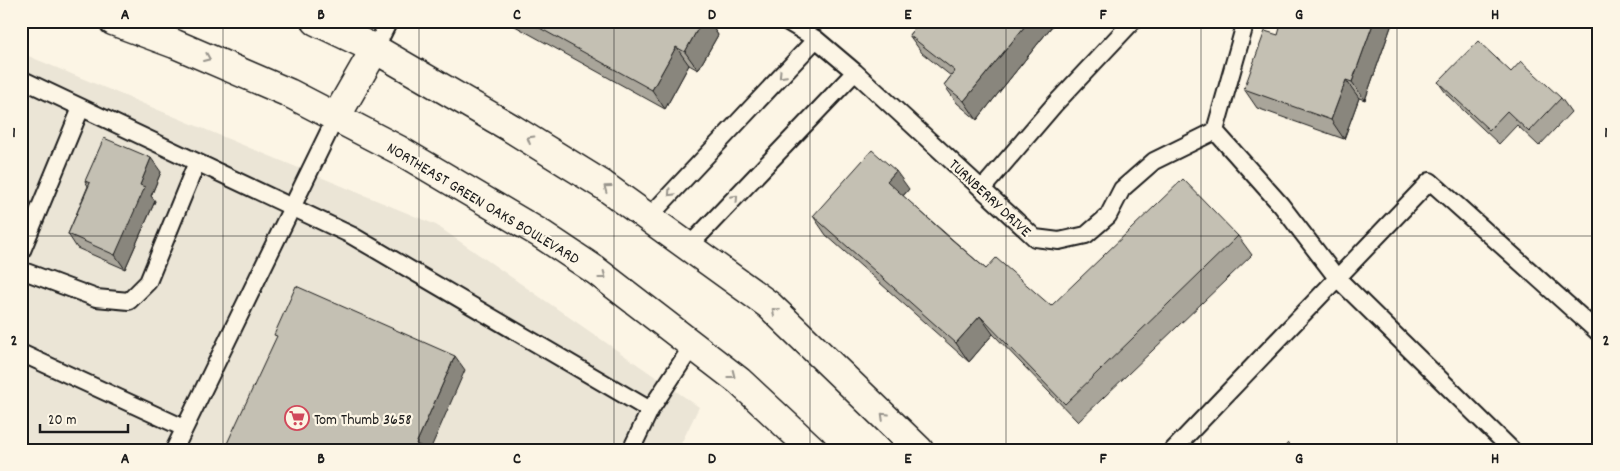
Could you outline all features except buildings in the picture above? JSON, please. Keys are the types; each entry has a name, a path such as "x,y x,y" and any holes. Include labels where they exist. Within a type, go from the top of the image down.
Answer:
{"main road":[{"name":"NORTHEAST GREEN OAKS BOULEVARD","path":"113,21 175,44 289,93 399,150 541,234 595,270 739,381 813,450"},
{"path":"316,21 374,50 559,156 689,246 769,306 919,450"},
{"path":"336,117 374,50"}],"lane":[{"path":"374,50 389,21"},
{"name":"TURNBERRY DRIVE","path":"786,21 816,40 854,72 1035,238 1059,241 1086,235 1108,216 1122,189 1154,161 1215,131"},
{"path":"982,189 1054,105 1133,21"},
{"path":"1246,21 1215,131 1281,205 1337,278 1512,450"},
{"path":"648,218 816,40"},
{"path":"689,246 854,72"},
{"path":"21,79 351,236 650,410"},
{"path":"21,253 81,108"},
{"path":"174,450 336,117"},
{"path":"21,270 96,298 129,301 148,282 197,162"},
{"path":"1173,450 1430,181 1599,333"},
{"path":"631,450 650,410 693,345"},
{"path":"21,353 184,428"}],"shaded area":[{"path":"21,53 436,225 699,407 678,450 21,450"}],"place":[{"name":"Tom Thumb 3658","path":"297,418"}]}
